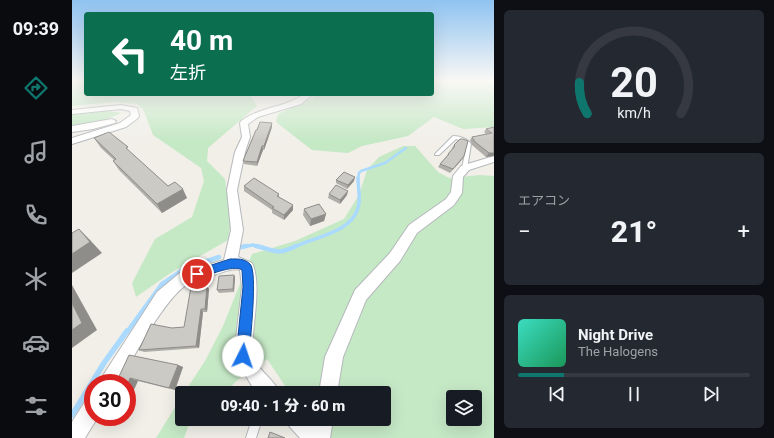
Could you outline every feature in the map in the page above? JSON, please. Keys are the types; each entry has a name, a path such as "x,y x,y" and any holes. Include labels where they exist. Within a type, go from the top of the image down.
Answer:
{"street":[{"path":"230,264 237,230 232,190 240,152 246,137 244,123 255,115 300,100"},
{"path":"72,112 121,107 134,110 135,116"},
{"path":"72,129 93,126 135,116"},
{"path":"72,141 123,125 135,116"},
{"path":"329,386 334,356 360,296 395,257 413,229 450,202 456,193 458,176 465,168 494,159"},
{"path":"114,374 162,296 186,277 230,264 240,263 247,267 248,287 243,356 263,386"},
{"path":"73,438 84,421"},
{"path":"303,426 314,438"},
{"path":"320,438 322,426"}],"lane":[{"path":"437,154 455,137 467,141 469,144 465,168"},
{"path":"251,438 255,426"}],"green space":[{"path":"72,100 254,100 257,106 208,148 207,161 225,179 231,221 228,240 169,274 136,297 132,283 155,239 192,217 204,181 201,168 153,135 143,109 137,104 114,102 72,106"},
{"path":"308,100 494,100 494,127 463,129 434,117 408,136 362,146 348,153 312,150 276,122 278,114"},
{"path":"108,111 122,113 96,123 72,126 72,112"},
{"path":"403,146 415,146 438,172 449,178 480,175 494,176 494,438 320,438 312,426 391,426 391,386 285,386 267,359 240,378 231,386 189,386 205,361 223,326 252,254 295,241 344,219 359,195 367,170 379,157"},
{"path":"175,407 175,426 189,426 184,438 156,438"}],"building":[{"path":"260,122 272,123 264,146 262,146 257,162 243,161 256,130"},
{"path":"494,127 494,153 489,153 475,142 472,137 492,133 486,129"},
{"path":"109,132 128,147 126,148 168,186 175,182 183,189 157,204 113,161 116,159 94,138"},
{"path":"460,139 468,141 464,156 453,169 440,164 455,146 454,145"},
{"path":"344,172 355,177 348,185 336,180"},
{"path":"254,178 279,194 277,196 293,205 284,215 272,208 274,207 244,186"},
{"path":"336,185 348,191 340,200 329,194"},
{"path":"319,204 326,214 311,219 304,209"},
{"path":"79,229 90,242 72,254 72,233"},
{"path":"234,275 233,289 217,290 219,276"},
{"path":"207,286 205,309 201,309 196,346 139,350 151,324 172,328 184,327 191,287"},
{"path":"72,303 82,323 72,330"},
{"path":"129,355 178,365 169,388 136,380 136,374 120,374"},
{"path":"270,432 285,438 268,438"}],"waterway":[{"path":"358,179 361,171 385,163 406,148"},
{"path":"296,246 331,233 348,223 354,216 359,205 358,179"},
{"path":"242,247 253,245 260,247"},
{"path":"241,247 246,246"},
{"path":"256,246 260,247"},
{"path":"260,247 276,251 284,251 296,246"},
{"path":"127,332 162,284 184,269 219,257"},
{"path":"72,415 104,363 127,331"}],"route":[{"path":"197,274 230,264 240,263 247,267 248,287 243,356"}]}
